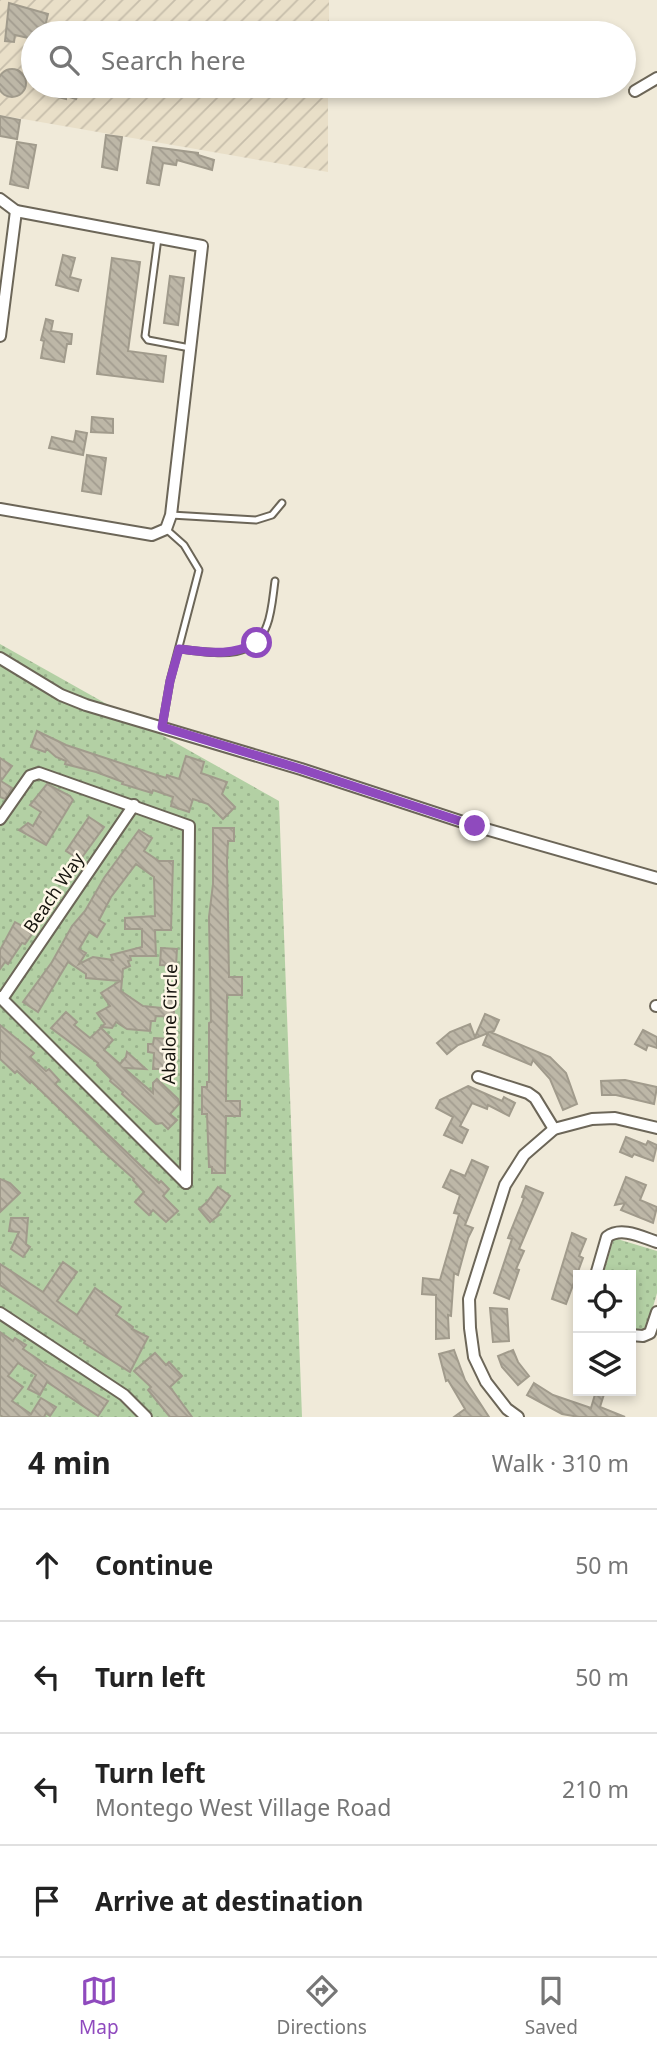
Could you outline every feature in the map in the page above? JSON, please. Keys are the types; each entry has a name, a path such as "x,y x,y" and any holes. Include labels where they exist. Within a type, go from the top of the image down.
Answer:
{"street":[{"path":"636,90 657,78"},
{"path":"0,199 16,211 202,246 171,515 166,529 152,535 0,509"},
{"path":"0,336 16,211"},
{"path":"0,658 61,695 486,829 657,878"},
{"name":"Abalone Circle","path":"0,819 30,776 35,773 187,823 191,830 186,1182 1,998"},
{"name":"Beach Way","path":"1,998 134,805"},
{"path":"478,1077 528,1093 535,1098 554,1129"},
{"path":"518,1417 507,1409 486,1382 474,1357 469,1299 505,1185 524,1155 554,1129 592,1119 615,1118 657,1128"},
{"path":"597,1270 607,1237 611,1233 624,1232 657,1242"},
{"path":"636,1336 650,1333 657,1312"},
{"path":"0,1313 124,1395 146,1417"}],"lane":[{"path":"158,238 145,336 148,340 190,348"},
{"path":"171,515 256,520 272,515 282,503"},
{"path":"162,727 170,681 199,570 184,545 166,529"},
{"path":"179,649 239,652 257,643 268,625 275,581"}],"shaded area":[{"path":"0,0 329,0 329,21 21,21 21,98 328,98 328,172 0,115"}],"green space":[{"path":"0,644 279,801 302,1417 0,1417"},
{"path":"614,1238 657,1251 657,1293 647,1328 636,1330 636,1270 604,1270"}],"building":[{"path":"9,3 48,14 46,21 21,21 21,36 15,35 14,42 5,41"},
{"path":"7,70 21,72 21,94 7,96 -1,88 -1,78"},
{"path":"0,116 20,120 17,139 0,136"},
{"path":"106,135 122,137 117,170 102,167"},
{"path":"17,142 36,145 28,188 10,184"},
{"path":"153,147 198,153 214,160 212,170 177,160 176,165 163,163 159,185 147,183"},
{"path":"63,255 75,258 70,277 81,280 78,291 56,285"},
{"path":"112,258 140,262 128,351 166,356 163,382 97,374"},
{"path":"170,276 184,278 178,325 164,323"},
{"path":"46,319 53,321 51,331 72,334 64,362 41,358 44,341 41,340"},
{"path":"92,417 113,419 113,433 91,432"},
{"path":"76,431 87,433 83,455 49,448 52,437 74,442"},
{"path":"87,455 106,458 101,494 82,491"},
{"path":"37,731 66,745 166,778 167,775 179,779 186,756 204,762 201,773 227,782 222,794 235,807 223,819 208,804 193,799 189,812 171,806 173,797 122,784 123,782 96,772 65,764 66,761 47,749 45,752 31,747"},
{"path":"0,758 12,766 1,781 12,788 5,799 0,797"},
{"path":"47,784 73,800 46,845 19,830 28,823 33,826 41,812 30,805"},
{"path":"89,817 104,827 80,860 66,851"},
{"path":"213,828 234,828 234,841 228,841 227,860 229,977 242,977 242,995 227,995 226,1101 240,1101 240,1116 226,1116 225,1173 212,1173 212,1167 209,1167 207,1114 202,1114 202,1087 207,1087 209,1082 209,917 213,884"},
{"path":"139,830 152,838 144,851 159,861 173,861 171,930 155,930 156,956 130,956 130,966 123,969 121,991 143,1006 162,1008 162,998 174,998 174,1017 156,1016 155,1021 151,1021 150,1031 127,1029 116,1022 112,1028 101,1027 105,1024 97,1013 110,1006 101,993 120,981 86,978 86,974 68,962 38,1012 23,1002 52,962 104,878","holes":["136,864 154,877 155,916 125,918 125,929 142,929 142,947 111,955 113,960 93,957 79,964 86,953 79,949 89,932 97,937 105,924 99,920 111,897"]},
{"path":"15,922 32,934 25,944 22,943 8,964 5,962 0,969 0,950"},
{"path":"161,948 177,949 176,966 160,965"},
{"path":"66,1012 77,1022 74,1025 90,1038 101,1028 113,1040 104,1050 120,1064 127,1052 146,1069 124,1068 153,1093 153,1083 157,1079 178,1099 179,1104 170,1114 177,1120 168,1129 162,1123 156,1124 122,1094 98,1063 51,1028"},
{"path":"485,1014 499,1020 494,1031 490,1032 550,1057 566,1073 577,1104 563,1110 550,1079 533,1060 531,1065 483,1045 488,1033 458,1045 447,1054 437,1043 450,1032 470,1024 475,1037"},
{"path":"0,1025 34,1053 30,1057 46,1071 49,1069 59,1080 55,1084 159,1183 161,1181 169,1189 163,1196 178,1211 166,1222 153,1210 149,1215 135,1202 144,1192 134,1179 31,1081 30,1083 17,1071 15,1073 0,1059"},
{"path":"643,1030 657,1037 657,1048 648,1045 646,1050 635,1044"},
{"path":"154,1038 169,1039 169,1044 172,1044 171,1069 153,1069 154,1053 148,1052 148,1044 153,1044"},
{"path":"625,1080 657,1087 654,1104 616,1095 602,1095 601,1081"},
{"path":"468,1086 502,1101 504,1097 515,1103 509,1116 488,1105 487,1109 472,1103 460,1126 468,1130 462,1143 444,1135 453,1117 436,1108 440,1100"},
{"path":"626,1137 646,1145 648,1141 657,1145 653,1161 620,1152"},
{"path":"472,1160 488,1167 465,1225 473,1228 458,1275 454,1273 451,1316 448,1315 449,1338 436,1339 436,1295 422,1294 423,1278 440,1280 459,1214 454,1213 460,1195 443,1187 451,1170 465,1176"},
{"path":"626,1177 646,1185 640,1200 657,1207 653,1223 621,1210 625,1203 615,1205"},
{"path":"0,1179 10,1183 20,1193 0,1212"},
{"path":"526,1186 543,1193 519,1249 524,1251 516,1269 519,1270 509,1299 494,1293 512,1239 508,1238"},
{"path":"218,1187 230,1196 219,1215 210,1222 199,1209"},
{"path":"11,1218 28,1218 26,1244 30,1247 23,1257 11,1249 19,1232 9,1231"},
{"path":"572,1233 586,1239 579,1256 583,1258 579,1270 573,1270 573,1285 566,1304 552,1299"},
{"path":"63,1262 77,1272 57,1301 77,1315 95,1288 121,1307 116,1315 133,1327 132,1329 148,1337 130,1372 0,1285 0,1264 43,1292"},
{"path":"490,1308 507,1309 509,1341 493,1342"},
{"path":"0,1332 13,1341 15,1338 26,1345 23,1349 108,1401 98,1416 47,1382 40,1395 28,1389 36,1375 18,1363 8,1376 23,1387 12,1401 31,1414 41,1398 56,1407 50,1416 46,1413 44,1417 0,1415"},
{"path":"454,1350 465,1380 489,1417 454,1417 465,1409 448,1380 446,1381 439,1354"},
{"path":"513,1350 529,1376 518,1385 502,1367 498,1356"},
{"path":"155,1353 166,1365 169,1362 182,1376 170,1387 192,1417 170,1417 148,1390 151,1387 134,1371"},
{"path":"534,1383 553,1395 591,1408 595,1396 603,1396 600,1407 625,1417 579,1417 562,1414 527,1395"}],"route":[{"path":"257,643 239,652 179,649 162,727 475,826"}]}
